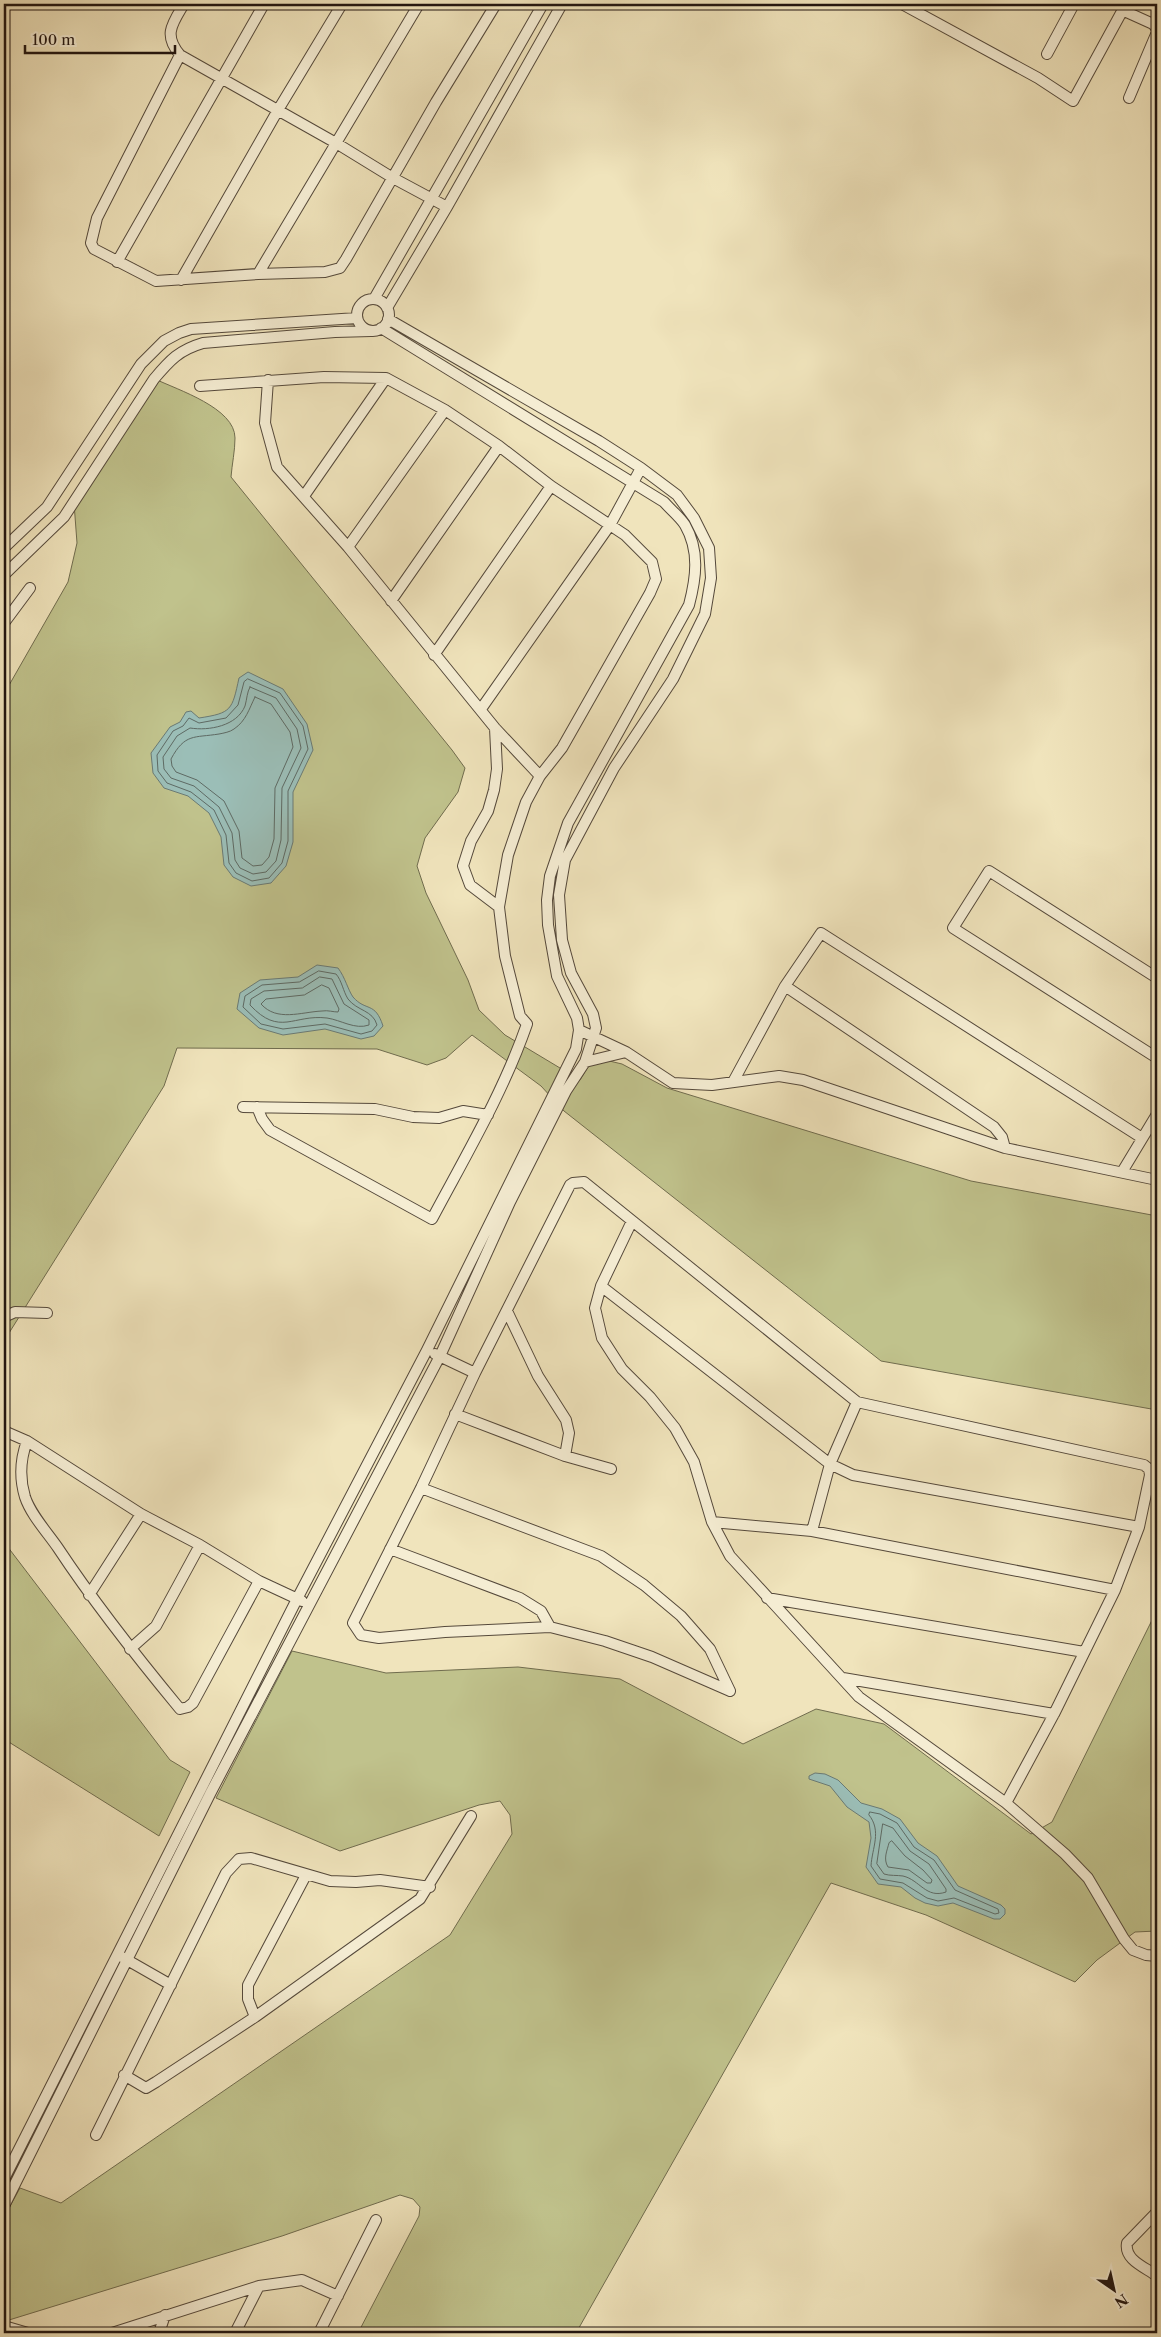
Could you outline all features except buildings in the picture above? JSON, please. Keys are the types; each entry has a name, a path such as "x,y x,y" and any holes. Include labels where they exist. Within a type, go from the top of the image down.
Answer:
{"street":[{"path":"184,4 170,33 171,44 180,55 336,143 393,178 447,206"},
{"path":"117,262 264,4"},
{"path":"181,280 278,110 342,4"},
{"path":"258,274 419,4"},
{"path":"180,55 97,218 91,243 94,249 156,281 258,274 325,272 340,268 496,4"},
{"path":"374,299 543,4"},
{"path":"4,575 64,517 154,379 166,364 185,348 203,344 376,329 388,313 562,4"},
{"path":"902,4 1038,78 1073,101 1124,7 1153,24 1157,30 1129,98"},
{"path":"1047,54 1074,4"},
{"path":"4,2179 297,1599 427,1350 576,1049 580,1030 570,1000 558,976 552,952 547,900 550,876 568,823 690,605 696,577 695,550 685,525 664,502 634,482 376,329 362,327 357,318 358,308 365,301 374,299 382,302 388,313 599,441 641,468 677,495 694,518 709,548 711,578 705,614 673,679 614,768 565,860 559,896 562,940 571,973 593,1014 596,1028 595,1036 585,1062 566,1091 510,1202 440,1356 311,1605 211,1792 4,2206"},
{"path":"4,548 47,507 141,364 164,341 191,329 357,318"},
{"path":"200,386 324,377 386,378 445,410 500,446 551,486 610,525 641,550 652,562 656,579 650,593 562,748 540,776 526,802 508,856 499,907 505,956 520,1016 527,1024 514,1060 488,1115 432,1219 270,1130 262,1119 257,1107"},
{"path":"304,496 386,378"},
{"path":"268,380 265,422 277,468 348,547 494,728 540,776"},
{"path":"348,547 445,410"},
{"path":"391,601 500,446"},
{"path":"480,709 610,525 641,468"},
{"path":"434,655 551,486"},
{"path":"4,623 30,588"},
{"path":"494,728 497,770 494,790 488,811 471,841 462,866 470,885 499,907"},
{"path":"1157,978 989,871 954,928 1157,1058"},
{"path":"733,1082 785,986 821,934 1142,1138"},
{"path":"785,986 994,1127 1002,1137 1005,1148"},
{"path":"580,1030 626,1052 673,1083 712,1085 780,1076 803,1080 1005,1148 1157,1180"},
{"path":"585,1062 626,1052"},
{"path":"243,1107 375,1109 413,1117 439,1118 463,1111 488,1115"},
{"path":"1122,1172 1157,1114"},
{"path":"422,1488 601,1556 644,1585 681,1616 710,1649 730,1691 652,1657 605,1641 550,1626 379,1638 361,1635 353,1623 422,1488 474,1373 570,1185 584,1182 857,1402 1144,1465 1149,1469 1150,1475 1139,1527 1115,1590 1054,1714 1006,1803"},
{"path":"632,1221 601,1286 595,1308 602,1338 622,1369 650,1397 675,1428 694,1462 712,1522 730,1556 860,1697 1006,1803 1065,1854 1088,1878 1124,1939 1134,1950 1146,1955 1157,1956"},
{"path":"601,1286 830,1464 853,1475 1139,1527"},
{"path":"507,1311 538,1376 566,1420 569,1433 565,1456"},
{"path":"4,1317 16,1312 47,1313"},
{"path":"427,1350 474,1373"},
{"path":"812,1531 830,1464 857,1402"},
{"path":"455,1414 565,1456 611,1469"},
{"path":"4,1431 27,1441 141,1514 259,1581 311,1605"},
{"path":"27,1441 21,1458 21,1478 26,1498 89,1595 130,1649 180,1709 188,1707 259,1581"},
{"path":"89,1595 141,1514"},
{"path":"712,1522 812,1531 1115,1590"},
{"path":"130,1649 156,1626 200,1546"},
{"path":"390,1549 520,1598 541,1611 550,1626"},
{"path":"767,1598 1084,1652"},
{"path":"843,1678 1054,1714"},
{"path":"124,2075 146,2088 255,2017 420,1899 430,1887 471,1816"},
{"path":"96,2135 124,2075 226,1873 238,1859 251,1858 330,1881 356,1882 380,1880 430,1887"},
{"path":"255,2017 248,1999 248,1985 306,1875"},
{"path":"117,1955 171,1985"},
{"path":"1155,2218 1127,2243 1126,2250 1128,2256 1157,2276"},
{"path":"319,2333 376,2220"},
{"path":"112,2333 259,2286 302,2280 338,2296"},
{"path":"235,2333 259,2286"},
{"path":"159,2333 165,2315"},
{"path":"4,2326 28,2333"}],"green space":[{"path":"155,379 204,401 226,418 233,427 235,438 231,477 465,768 458,792 425,838 417,866 426,893 468,980 479,1010 505,1035 580,1080 588,1067 601,1059 622,1064 667,1088 971,1181 1157,1216 1157,1410 881,1361 564,1111 541,1086 472,1035 446,1058 427,1065 377,1049 177,1048 164,1086 4,1341 4,694 68,582 77,543 74,503"},
{"path":"4,1542 170,1760 190,1772 159,1836 4,1739"},
{"path":"1157,1610 1157,1931 1135,1932 1097,1960 1075,1982 926,1915 831,1883 576,2333 358,2333 419,2216 420,2207 413,2199 400,2195 282,2236 9,2320 4,2318 4,2217 20,2188 61,2203 450,1935 512,1834 510,1815 500,1801 479,1805 340,1851 216,1798 292,1651 386,1673 518,1667 620,1679 743,1744 816,1709 884,1724 1031,1834 1052,1822"}],"water":[{"path":"248,672 283,689 307,724 313,750 293,792 293,842 286,866 271,883 251,886 233,877 224,865 221,837 209,813 188,796 164,788 153,773 151,753 170,727 180,722 186,712 191,711 199,718 224,712 229,708 239,678"},
{"path":"317,965 338,968 353,997 377,1013 383,1026 374,1036 361,1039 325,1029 283,1035 259,1028 237,1009 240,993 260,980 298,977"},
{"path":"815,1773 825,1774 838,1780 861,1803 882,1809 900,1819 918,1843 937,1856 958,1886 1001,1905 1005,1909 1005,1914 1000,1919 994,1919 953,1903 938,1906 925,1903 901,1887 878,1884 866,1867 871,1838 869,1822 847,1807 830,1786 809,1779 809,1776"}]}
